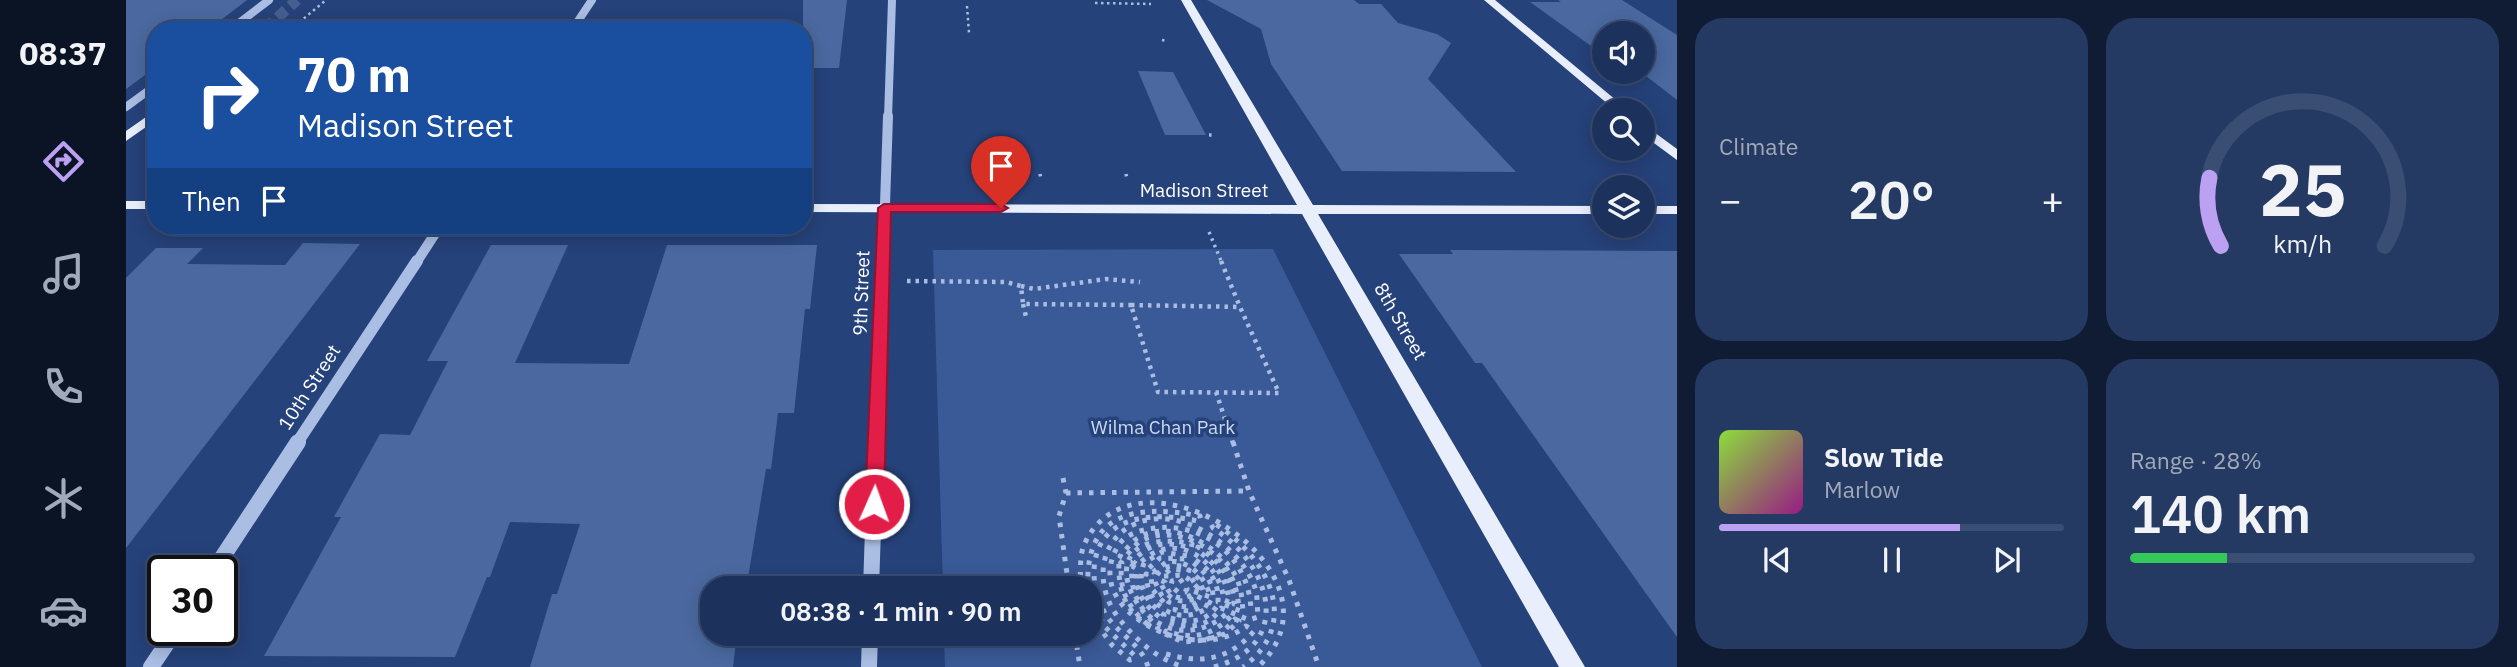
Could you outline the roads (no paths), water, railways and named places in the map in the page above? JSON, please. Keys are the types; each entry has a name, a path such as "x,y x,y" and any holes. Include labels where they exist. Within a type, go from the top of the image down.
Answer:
{"main road":[{"name":"8th Street","path":"1186,0 1573,667"},
{"path":"1489,0 1607,98"},
{"path":"126,138 147,121"},
{"path":"1655,138 1677,156"},
{"path":"126,205 147,205"},
{"name":"Madison Street","path":"812,208 1592,210"},
{"path":"1655,210 1677,210"}],"street":[{"path":"242,21 269,0"},
{"path":"578,21 592,0"},
{"name":"9th Street","path":"871,576 892,0"},
{"path":"126,107 147,92"},
{"name":"10th Street","path":"225,555 434,235"},
{"path":"152,667 166,646"},
{"path":"869,667 870,646"}],"tunnel":[{"path":"274,21 297,0"}],"park label":[{"name":"Wilma Chan Park","path":"1163,427"}]}
